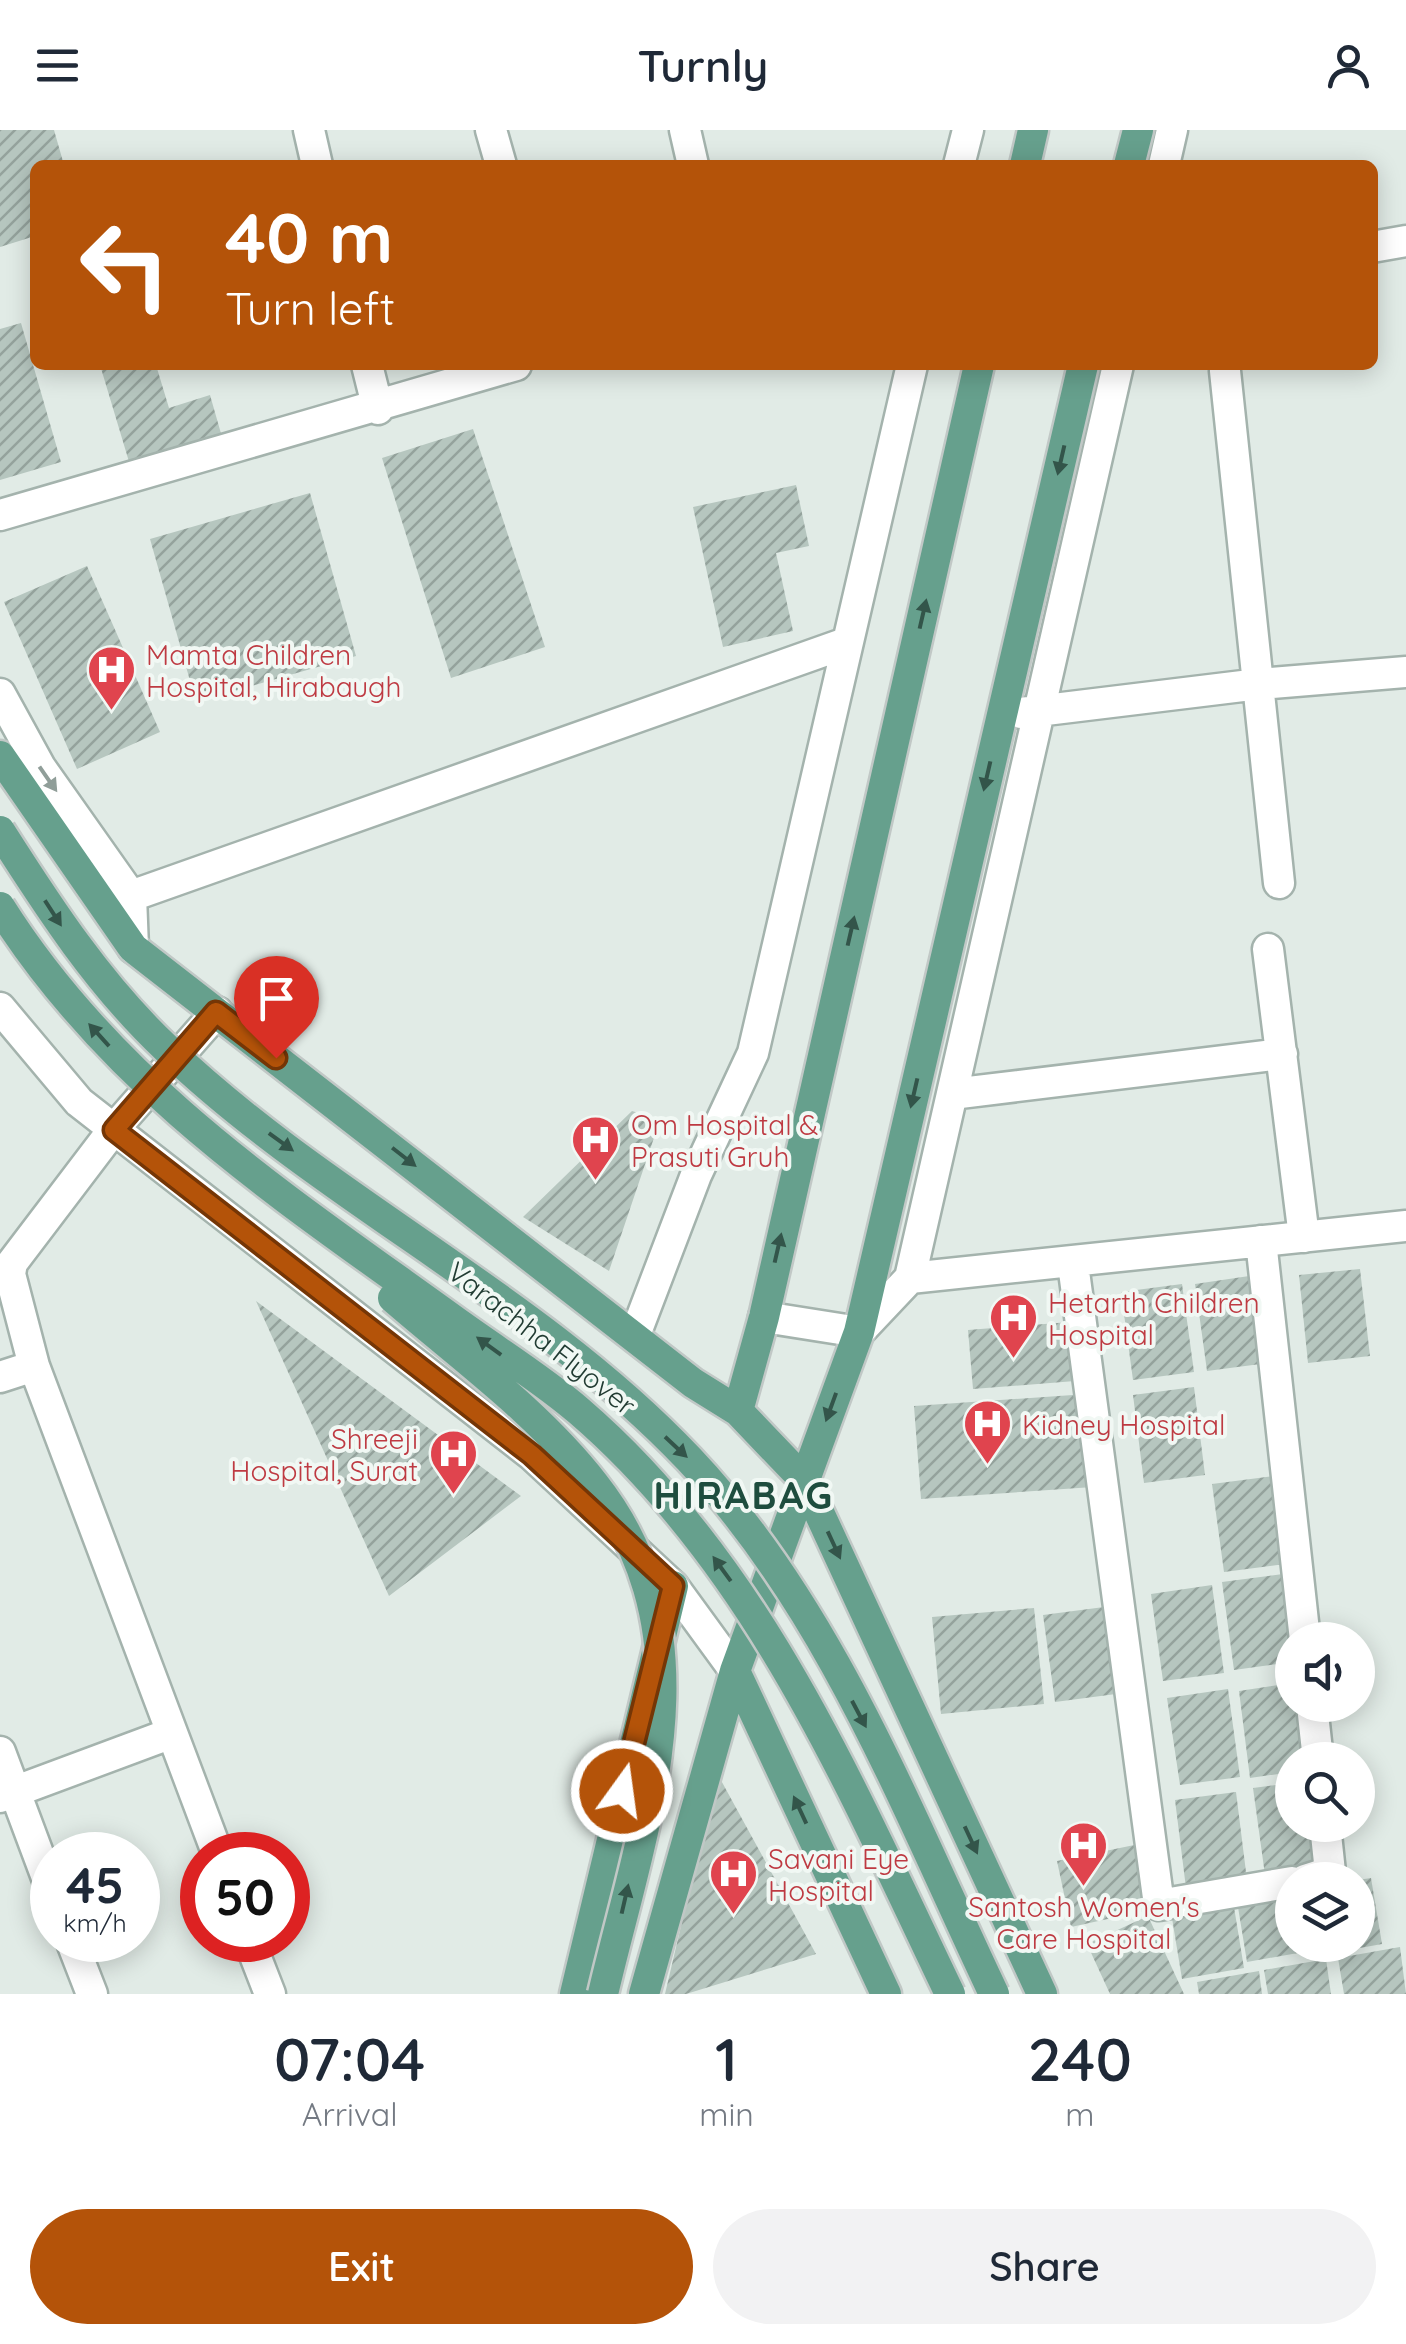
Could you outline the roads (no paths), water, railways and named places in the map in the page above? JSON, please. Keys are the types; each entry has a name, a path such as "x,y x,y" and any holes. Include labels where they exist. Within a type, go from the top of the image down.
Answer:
{"main road":[{"path":"1026,160 1033,130"},
{"path":"1131,160 1138,130"},
{"path":"738,1411 764,1317 979,370"},
{"path":"644,1994 736,1671 859,1332 1082,370"},
{"path":"0,756 133,948 693,1383 738,1411 804,1480 1042,1994"},
{"name":"Varachha Flyover","path":"0,831 72,942 165,1048 262,1128 601,1376 689,1458 752,1533 820,1639 883,1759 994,1994"},
{"name":"Varachha Flyover","path":"0,907 40,971 141,1082 248,1170 579,1411 655,1488 720,1565 783,1658 950,1994"},
{"path":"248,1170 562,1450 624,1526 644,1569 664,1662 662,1714 654,1780 603,1994"},
{"path":"575,1994 673,1586"},
{"path":"736,1671 886,1994"}],"street":[{"path":"309,130 316,160"},
{"path":"492,130 500,160"},
{"path":"685,130 693,160"},
{"path":"961,160 968,130"},
{"path":"1165,160 1172,130"},
{"path":"1378,246 1406,240"},
{"path":"368,370 378,409"},
{"path":"0,516 378,409 500,370"},
{"path":"634,1335 696,1175 753,1053 911,370"},
{"path":"764,1317 859,1332 910,1278 1117,370"},
{"path":"1225,372 1279,883"},
{"path":"131,896 846,642"},
{"path":"1001,714 1259,684 1406,672"},
{"path":"0,694 40,767 131,896 133,948"},
{"path":"1268,949 1304,1237"},
{"path":"0,1008 79,1102 532,1455 673,1586 736,1671"},
{"path":"209,1832 34,1366 11,1285 12,1263 114,1130 216,1012"},
{"path":"952,1094 1282,1054"},
{"path":"910,1278 1073,1264 1406,1226"},
{"path":"1260,1241 1303,1622"},
{"path":"1073,1264 1159,1904 1275,1885"},
{"path":"0,1377 34,1366"},
{"path":"7,1794 172,1733"},
{"path":"0,1752 7,1794 30,1844"},
{"path":"80,1962 92,1994"},
{"path":"258,1962 270,1994"}],"place":[{"name":"Mamta Children Hospital, Hirabaugh","path":"111,712"},
{"name":"Om Hospital & Prasuti Gruh","path":"596,1182"},
{"name":"Hetarth Children Hospital","path":"1013,1360"},
{"name":"Kidney Hospital","path":"987,1466"},
{"name":"Shreeji Hospital, Surat","path":"453,1496"},
{"name":"Santosh Women's Care Hospital","path":"1084,1888"},
{"name":"Savani Eye Hospital","path":"733,1916"}],"district":[{"name":"HIRABAG","path":"744,1495"}]}
